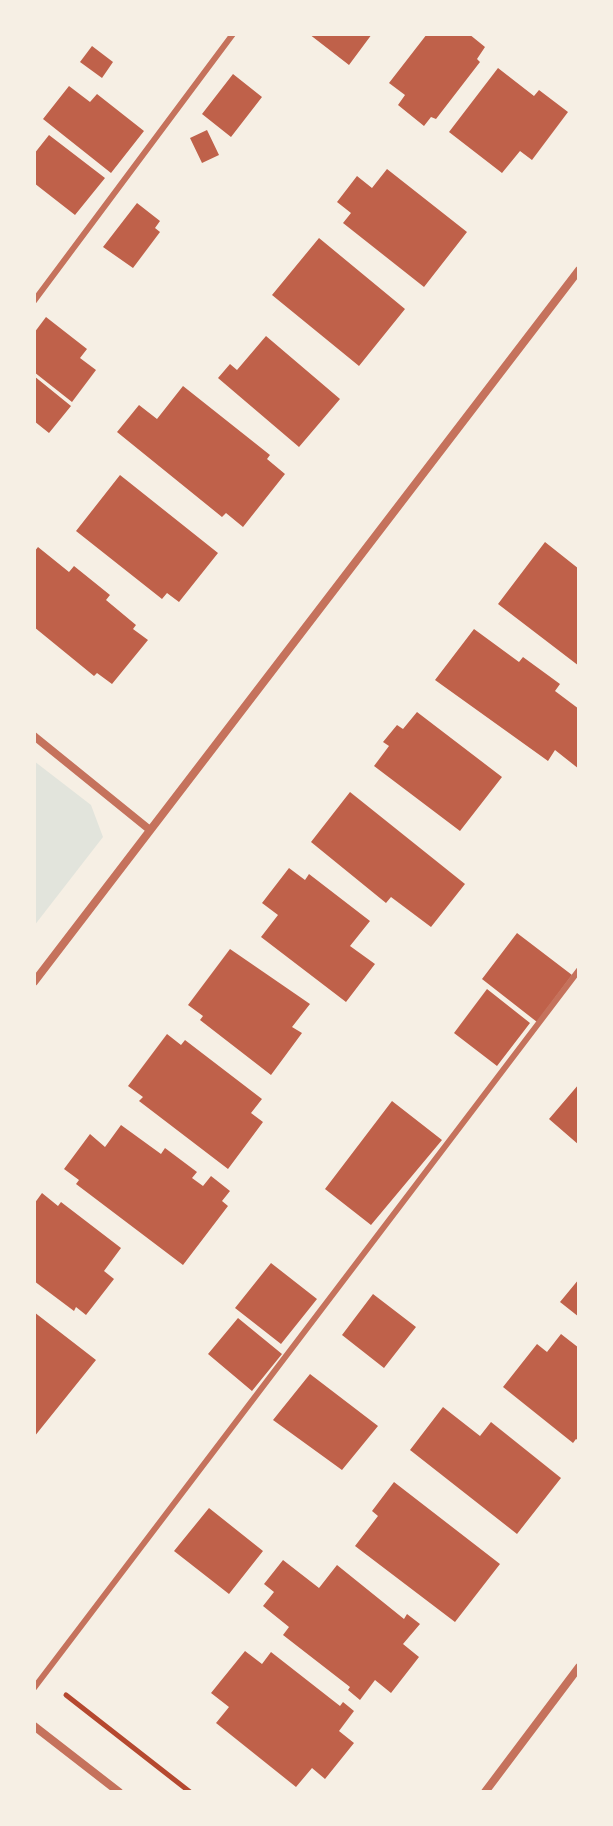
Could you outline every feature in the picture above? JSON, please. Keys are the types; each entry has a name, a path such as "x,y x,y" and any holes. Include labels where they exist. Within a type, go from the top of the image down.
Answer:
{"street":[{"path":"34,982 579,270"},
{"path":"34,736 150,830"},
{"path":"485,1792 579,1667"},
{"path":"34,1726 119,1792"}],"lane":[{"path":"34,301 233,34"},
{"path":"34,1688 579,970"}],"path":[{"path":"43,1676 190,1792"}],"shaded area":[{"path":"34,761 91,805 103,837 34,926"}],"building":[{"path":"309,34 372,34 349,65"},
{"path":"427,34 469,34 485,47 477,59 480,62 436,119 431,117 424,126 398,105 405,95 389,83"},
{"path":"92,46 113,62 102,78 80,62"},
{"path":"498,68 534,96 539,90 568,112 532,160 520,151 502,173 449,132"},
{"path":"233,74 262,97 231,137 202,114"},
{"path":"69,86 90,102 97,94 144,131 111,173 43,119"},
{"path":"207,130 219,155 202,163 190,138"},
{"path":"49,135 105,178 75,215 34,183 34,154"},
{"path":"387,169 467,232 424,287 343,223 351,213 337,202 357,176 372,188"},
{"path":"137,203 160,221 155,228 160,232 133,268 103,247"},
{"path":"319,238 405,309 359,366 272,295"},
{"path":"46,317 87,349 80,358 96,370 72,402 34,372 34,333"},
{"path":"266,336 340,399 299,447 218,378 230,364 237,370"},
{"path":"34,376 71,406 49,433 34,421"},
{"path":"183,386 270,455 267,459 285,474 243,527 226,513 222,517 117,432 139,405 157,419"},
{"path":"120,475 218,553 179,602 167,593 162,599 76,531"},
{"path":"545,542 579,569 579,666 498,604"},
{"path":"38,547 69,572 74,566 110,595 106,600 136,625 133,629 148,640 112,684 97,673 94,676 34,627 34,552"},
{"path":"474,629 519,662 523,657 560,684 555,691 579,709 579,769 555,750 548,761 435,680"},
{"path":"417,712 502,777 460,831 374,766 389,746 383,742 397,725 403,729"},
{"path":"350,792 465,884 431,927 391,897 386,903 311,842"},
{"path":"289,868 305,880 309,874 370,921 350,946 375,964 346,1002 261,937 278,915 262,903"},
{"path":"517,933 572,975 537,1022 482,979"},
{"path":"230,949 310,1004 292,1027 302,1033 271,1075 200,1020 203,1016 188,1005"},
{"path":"487,989 530,1023 497,1066 454,1033"},
{"path":"167,1034 181,1045 185,1040 262,1099 251,1113 263,1122 228,1169 139,1101 143,1097 128,1086"},
{"path":"579,1084 579,1145 549,1119"},
{"path":"392,1101 442,1140 371,1225 325,1189"},
{"path":"121,1125 161,1154 165,1148 197,1172 192,1178 203,1186 211,1176 230,1191 222,1201 228,1206 183,1265 76,1184 79,1180 64,1169 90,1134 105,1147"},
{"path":"42,1193 58,1206 61,1202 121,1248 104,1271 114,1279 86,1315 76,1307 74,1311 34,1281 34,1204"},
{"path":"271,1263 317,1299 281,1344 235,1308"},
{"path":"579,1279 579,1317 560,1302"},
{"path":"373,1294 416,1327 384,1368 342,1335"},
{"path":"34,1312 96,1360 34,1437"},
{"path":"238,1318 282,1354 252,1391 208,1354"},
{"path":"561,1334 579,1348 579,1441 576,1439 573,1443 503,1387 537,1344 547,1352"},
{"path":"310,1374 378,1426 342,1470 273,1420"},
{"path":"443,1407 480,1436 491,1422 561,1478 517,1534 410,1450"},
{"path":"394,1482 500,1564 455,1622 355,1546 378,1516 372,1511"},
{"path":"209,1508 263,1551 229,1594 174,1551"},
{"path":"283,1560 319,1588 337,1565 404,1619 407,1614 420,1624 403,1644 419,1657 391,1693 375,1680 360,1700 348,1690 350,1687 283,1635 289,1627 263,1606 274,1592 264,1584"},
{"path":"245,1651 262,1664 271,1652 340,1706 343,1702 354,1711 339,1731 354,1743 325,1779 312,1768 296,1787 216,1723 229,1707 211,1693"}]}
